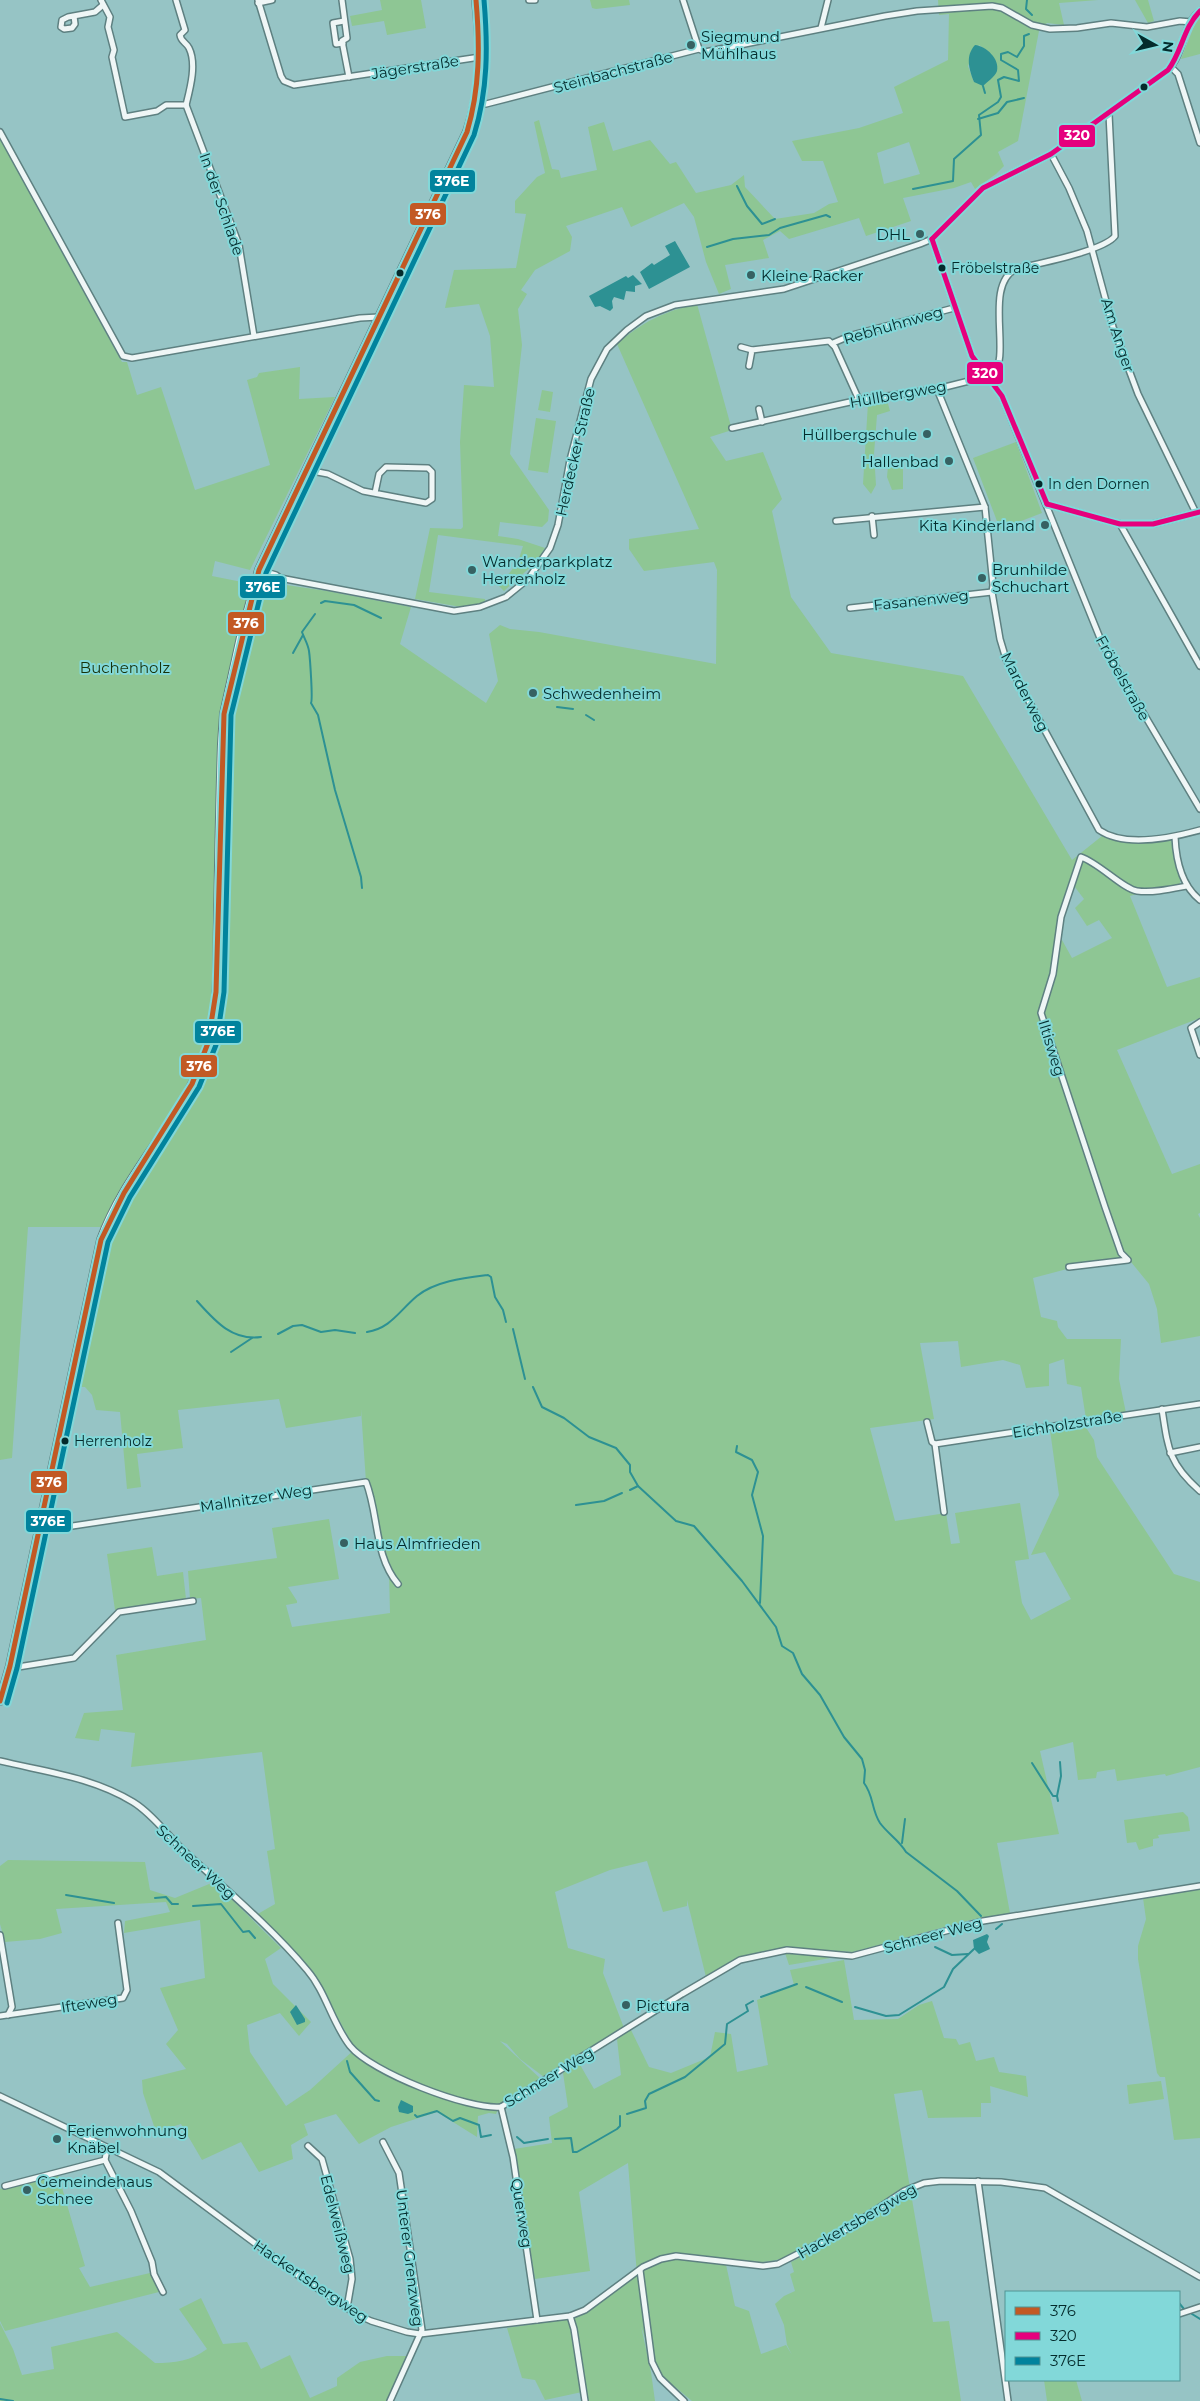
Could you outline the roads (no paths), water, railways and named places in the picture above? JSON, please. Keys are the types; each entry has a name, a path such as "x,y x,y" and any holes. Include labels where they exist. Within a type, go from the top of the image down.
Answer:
{"main road":[{"path":"0,1701 10,1666 94,1272 107,1223 131,1176 189,1089 203,1061 213,1028 216,996 223,729 240,637 258,574 379,316 463,143 476,103 481,57 476,0"}],"street":[{"path":"74,16 95,12 102,3 109,14 108,27 114,50 112,56 125,117 157,111 166,105 186,105 191,63 189,48 181,41 180,35 185,30 176,0"},
{"path":"258,1 272,0"},
{"path":"342,0 347,38 343,43 336,44 333,23 344,21"},
{"path":"529,0 535,0"},
{"path":"683,0 699,49"},
{"path":"821,28 828,0"},
{"name":"Jägerstraße","path":"258,1 284,81 296,85 481,57"},
{"name":"Steinbachstraße","path":"476,103 486,104 699,49 705,52 821,28 917,11 986,5 997,6 1032,25 1050,29 1111,23 1147,27 1180,21 1191,22"},
{"name":"Herdecker Straße","path":"258,574 276,575 280,578 454,611 480,608 501,600 528,579 550,548 558,525 570,460 591,379 607,349 627,330 646,316 675,305 784,289 932,238 983,188 1051,154 1109,114 1171,67 1191,22 1200,11"},
{"path":"343,43 349,77"},
{"path":"1171,67 1178,74 1200,143"},
{"name":"In der Schlade","path":"186,105 239,245 254,336"},
{"path":"986,376 994,373 999,363 1001,288 1007,274 1016,269 1092,249 1112,240 1116,233 1109,114"},
{"path":"0,132 123,356 132,358 379,316"},
{"name":"Am Anger","path":"1051,154 1076,203 1092,249 1113,327 1126,363 1151,423 1198,512"},
{"name":"Fröbelstraße","path":"932,238 954,308 972,356 1002,396 1102,643 1200,809"},
{"name":"Rebhuhnweg","path":"832,343 852,335 954,308"},
{"path":"741,347 752,350 820,341 832,343 859,400"},
{"path":"749,366 752,350"},
{"name":"Hüllbergweg","path":"732,428 859,400 937,389 986,376"},
{"name":"Marderweg","path":"937,389 985,507 993,585 992,592 1000,639 1006,659 1099,830 1108,836 1127,840 1175,837 1200,830"},
{"path":"759,409 762,422"},
{"path":"306,470 328,474 355,489 375,493 429,502 432,500 432,472 428,468 386,467 379,474 375,493"},
{"path":"1047,504 1120,524 1152,524 1198,512"},
{"path":"836,521 872,516 985,507"},
{"path":"872,516 874,535"},
{"path":"1120,524 1200,666"},
{"name":"Fasanenweg","path":"850,608 992,592"},
{"path":"1175,837 1178,863 1187,886 1200,900"},
{"name":"Iltisweg","path":"1069,1267 1128,1260 1122,1253 1108,1215 1041,1013 1053,974 1061,917 1081,857 1090,860 1135,891 1158,891 1187,886"},
{"path":"1200,1022 1191,1028 1200,1055"},
{"name":"Eichholzstraße","path":"935,1444 1200,1404"},
{"path":"1162,1409 1170,1453 1175,1466 1200,1491"},
{"path":"927,1422 932,1442 935,1444 944,1512"},
{"path":"1170,1453 1200,1448"},
{"name":"Mallnitzer Weg","path":"39,1531 366,1482 373,1499 383,1557 389,1573 398,1584"},
{"path":"10,1666 18,1667 74,1658 119,1612 193,1601"},
{"name":"Schneer Weg","path":"0,1761 82,1778 133,1802 252,1914 308,1971 339,2028 355,2051 383,2070 405,2080 469,2104 488,2108 501,2107 698,1984 740,1960 787,1950 840,1956 859,1954 983,1921 1200,1886"},
{"name":"Ifteweg","path":"8,2015 120,1999 126,1996 127,1990 118,1923"},
{"path":"0,1935 12,2007 8,2015 0,2016"},
{"name":"Hackertsbergweg","path":"0,2096 107,2149 141,2162 173,2181 293,2272 347,2308 371,2321 420,2334 570,2316 585,2310 650,2263 676,2256 763,2266 778,2264 847,2229 904,2190 924,2183 978,2181 1045,2188 1200,2277"},
{"name":"Querweg","path":"501,2107 514,2157 537,2320"},
{"name":"Unterer Grenzweg","path":"382,2142 399,2173 422,2330 390,2401"},
{"name":"Edelweißweg","path":"308,2146 322,2159 350,2259 352,2279 347,2308"},
{"path":"107,2149 105,2160 131,2212 150,2256 154,2274 163,2292"},
{"path":"5,2186 105,2160"},
{"path":"978,2181 1005,2379"},
{"path":"640,2270 652,2362 660,2378 684,2401"},
{"path":"1180,2314 1200,2307"},
{"path":"570,2316 574,2329 585,2401"},
{"path":"1005,2381 1008,2401"}],"water":[{"path":"975,45 988,51 994,58 997,66 995,75 983,86 974,82 969,67 970,54"},
{"path":"675,241 690,267 649,289 640,272 652,263 654,265 670,255 665,246"},
{"path":"633,275 642,284 635,286 635,292 626,291 624,300 614,297 612,301 613,308 610,311 600,306 595,307 589,296 626,276 628,278"},
{"path":"987,1934 989,1936 987,1942 990,1949 979,1954 974,1949 973,1940"},
{"path":"296,2005 305,2019 305,2022 297,2025 290,2012"},
{"path":"401,2100 413,2106 413,2112 408,2114 399,2112 398,2107"}],"waterway":[{"path":"1027,0 1026,9 1032,15"},
{"path":"913,189 953,181 954,159 981,135 979,115 998,102 1001,97 998,80 1004,77 1019,81 1018,70 1001,60 1001,54 1008,52 1017,57 1024,46 1024,36 1029,34"},
{"path":"983,86 985,93"},
{"path":"978,119 998,113 1007,102 1024,98"},
{"path":"737,186 747,206 762,224 775,219"},
{"path":"707,247 733,239 769,235 780,228 826,215 830,217"},
{"path":"321,603 325,601 354,605 381,618"},
{"path":"315,614 302,632 309,651 312,687 311,703 318,715 335,790 361,877 362,888"},
{"path":"293,653 303,635"},
{"path":"557,707 573,709"},
{"path":"586,715 594,720"},
{"path":"367,1332 389,1323 417,1296 433,1287 469,1277 488,1275 491,1277 495,1297 503,1310 506,1322"},
{"path":"197,1301 211,1316 233,1333 241,1336 261,1337"},
{"path":"278,1334 293,1326 302,1325 321,1332 335,1330 355,1333"},
{"path":"513,1329 525,1379"},
{"path":"231,1352 252,1338"},
{"path":"533,1387 542,1407 564,1418 589,1437 616,1448 630,1465 630,1472 638,1486 676,1521 694,1526 742,1581 776,1627 782,1646 793,1653 802,1674 820,1695 844,1737 862,1759 865,1770 864,1783 880,1823 906,1852 957,1891 981,1916"},
{"path":"737,1446 736,1452 752,1460 758,1472 752,1495 763,1536 760,1603"},
{"path":"630,1490 638,1486"},
{"path":"576,1505 604,1501 622,1493"},
{"path":"1057,1796 1061,1776 1060,1762"},
{"path":"1032,1763 1053,1796 1057,1796 1058,1801"},
{"path":"902,1843 905,1819"},
{"path":"66,1895 114,1903"},
{"path":"155,1898 166,1897 172,1904 178,1904"},
{"path":"193,1906 221,1904 243,1932 249,1931 255,1938"},
{"path":"996,1929 1002,1924"},
{"path":"935,1947 952,1955 968,1954"},
{"path":"855,2007 886,2016 899,2015 944,1987 953,1969 974,1949"},
{"path":"761,1997 797,1984"},
{"path":"806,1987 842,2002"},
{"path":"627,2114 646,2108 645,2101 649,2094 685,2077 725,2044 727,2024 748,2011 746,2005 753,2001"},
{"path":"347,2061 350,2072 375,2100 379,2101"},
{"path":"415,2115 417,2117 437,2111 453,2121 460,2118 479,2125 481,2137 491,2135"},
{"path":"555,2139 571,2138 573,2152 577,2152 617,2129 620,2126 620,2116"},
{"path":"517,2137 524,2143 548,2139"},
{"path":"1180,2304 1184,2309"},
{"path":"1192,2314 1200,2319"},
{"path":"0,2399 13,2401"}],"place":[{"name":"Siegmund Mühlhaus","path":"691,45"},
{"name":"DHL","path":"920,234"},
{"name":"Fröbelstraße","path":"942,268"},
{"name":"Kleine Racker","path":"751,275"},
{"name":"Hüllbergschule","path":"927,434"},
{"name":"Hallenbad","path":"949,461"},
{"name":"In den Dornen","path":"1039,484"},
{"name":"Kita Kinderland","path":"1045,525"},
{"name":"Wanderparkplatz Herrenholz","path":"472,570"},
{"name":"Brunhilde Schuchart","path":"982,578"},
{"name":"Schwedenheim","path":"533,693"},
{"name":"Herrenholz","path":"65,1441"},
{"name":"Haus Almfrieden","path":"344,1543"},
{"name":"Pictura","path":"626,2005"},
{"name":"Ferienwohnung Knäbel","path":"57,2139"},
{"name":"Gemeindehaus Schnee","path":"27,2190"}],"park label":[{"name":"Buchenholz","path":"125,667"}]}
